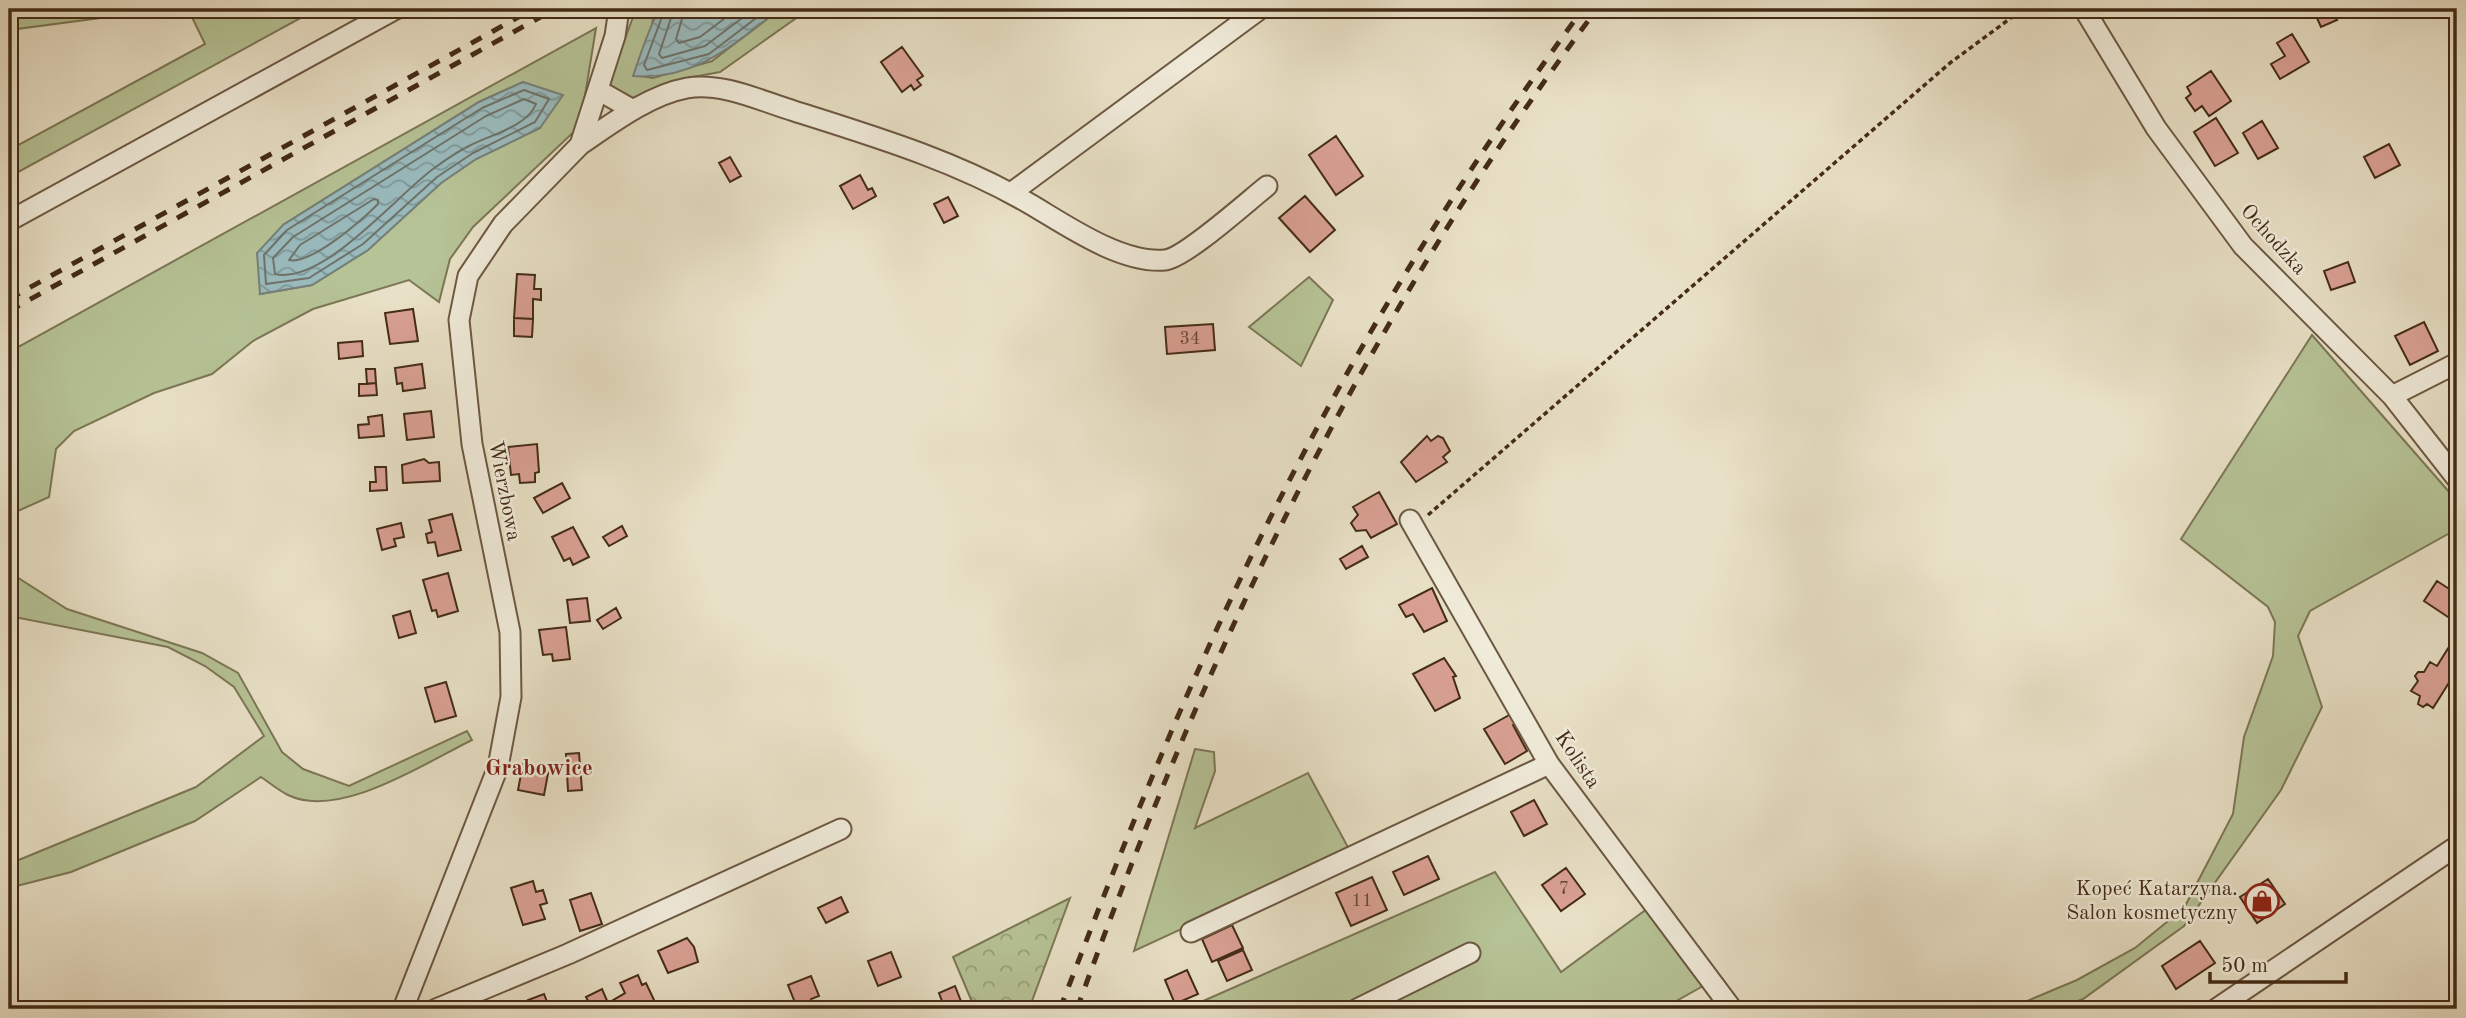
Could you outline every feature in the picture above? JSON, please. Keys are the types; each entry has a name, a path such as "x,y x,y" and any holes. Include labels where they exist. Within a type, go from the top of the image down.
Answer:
{"street":[{"path":"9,221 396,9"},
{"name":"Wierzbowa","path":"403,1009 498,767 511,697 510,632 472,444 459,320 468,276 503,224 580,145 615,36 619,9"},
{"path":"1011,193 1260,9"},
{"name":"Ochodzka","path":"2084,9 2156,128 2243,246 2392,396 2457,480"},
{"path":"580,145 633,110 687,88 723,89 902,146 976,174 1079,233 1142,260 1168,260 1196,242 1267,186"},
{"path":"598,90 633,110"},
{"path":"2392,396 2457,363"},
{"name":"Kolista","path":"1412,523 1549,764 1732,1009"},
{"path":"1191,932 1549,764"},
{"path":"436,1009 568,954 841,828"},
{"path":"2216,1009 2457,846"},
{"path":"1357,1009 1469,953"}],"path":[{"path":"1412,523 1950,63 2023,9"}],"green space":[{"path":"36,9 169,9 9,30 9,12"},
{"path":"188,9 317,9 9,177 9,150 205,44"},
{"path":"636,9 660,9 653,19 649,40 634,75 653,78 712,61 780,9 809,9 720,72 682,79 634,101 608,85"},
{"path":"596,28 580,126 473,227 450,259 439,302 409,280 313,309 253,341 212,374 154,393 74,431 56,449 49,497 9,515 9,352","holes":["523,82 540,128 476,159 441,183 368,250 312,285 260,294 283,225 479,102"]},
{"path":"1309,277 1333,300 1301,366 1249,327"},
{"path":"2312,335 2457,501 2457,529 2310,611 2298,636 2322,707 2281,790 2184,926 2083,999 2058,1009 2008,1009 2077,980 2135,948 2184,908 2233,814 2244,737 2273,656 2275,622 2268,607 2181,539"},
{"path":"9,572 67,609 202,653 238,673 282,752 303,769 349,786 467,731 472,740 382,786 332,800 309,801 288,795 261,777 195,821 71,872 9,888 9,864 196,787 264,736 234,687 205,666 168,647 9,616"},
{"path":"1195,749 1214,752 1215,771 1195,828 1308,773 1350,851 1134,951"},
{"path":"1495,872 1561,972 1647,909 1703,986 1662,1009 1185,1009"},
{"path":"1070,898 1029,1009 975,1009 953,957"}],"water":[{"path":"660,9 780,9 730,47 695,66 676,73 633,76"},
{"path":"523,82 563,95 540,128 476,159 441,183 368,250 312,285 260,294 257,253 283,225 479,102"}],"building":[{"path":"2313,9 2331,9 2337,20 2321,27"},
{"path":"2292,34 2309,62 2280,79 2271,64 2285,56 2277,43"},
{"path":"902,47 923,76 917,80 921,85 914,90 911,85 902,92 881,62"},
{"path":"2211,71 2231,101 2209,116 2202,106 2195,111 2186,98 2191,94 2187,87"},
{"path":"2216,118 2238,153 2215,166 2194,132"},
{"path":"2262,121 2278,148 2258,159 2243,133"},
{"path":"1336,136 1363,176 1336,195 1309,155"},
{"path":"2389,144 2400,165 2375,178 2364,157"},
{"path":"730,157 741,176 730,182 719,163"},
{"path":"860,175 868,190 872,188 876,196 853,209 840,186"},
{"path":"1305,196 1335,230 1310,252 1279,218"},
{"path":"948,197 958,216 944,223 934,204"},
{"path":"2348,262 2355,282 2331,290 2324,271"},
{"path":"517,274 535,275 534,289 541,289 541,300 533,299 533,319 514,318"},
{"path":"413,309 418,341 390,344 385,313"},
{"path":"514,318 533,319 532,337 514,336"},
{"path":"2424,322 2438,351 2410,365 2395,336"},
{"path":"1213,324 1215,350 1167,354 1165,327"},
{"path":"362,341 363,356 339,359 338,343"},
{"path":"422,364 425,388 403,391 402,383 397,384 395,368"},
{"path":"366,369 375,369 376,383 367,384"},
{"path":"376,383 377,395 359,396 359,384"},
{"path":"431,411 434,437 407,440 404,414"},
{"path":"382,415 384,436 359,438 358,425 369,424 368,417"},
{"path":"1427,436 1431,441 1438,436 1443,438 1450,451 1443,457 1447,462 1416,482 1401,462"},
{"path":"537,444 539,472 535,473 535,482 520,483 519,474 511,475 508,447"},
{"path":"424,459 429,463 439,462 440,481 403,483 402,465"},
{"path":"375,467 386,467 387,490 370,491 370,482 376,482"},
{"path":"562,483 570,498 543,513 534,498"},
{"path":"1379,492 1397,524 1371,538 1366,530 1356,531 1351,523 1358,515 1353,507"},
{"path":"452,514 461,550 438,556 435,542 428,543 426,534 432,532 429,520"},
{"path":"401,523 404,537 394,539 396,546 382,550 377,529"},
{"path":"622,526 627,536 609,546 603,537"},
{"path":"573,527 589,557 573,565 570,558 564,561 552,537"},
{"path":"1362,546 1368,557 1346,569 1340,559"},
{"path":"448,573 458,611 438,617 436,610 432,611 423,580"},
{"path":"2437,581 2457,594 2457,623 2424,601"},
{"path":"1432,588 1447,621 1424,632 1413,614 1406,617 1399,605"},
{"path":"587,598 590,621 570,623 567,600"},
{"path":"616,608 621,618 603,629 597,620"},
{"path":"410,611 416,633 399,638 393,616"},
{"path":"566,627 570,659 553,661 552,654 543,655 539,630"},
{"path":"2454,639 2457,641 2457,670 2433,708 2427,704 2423,707 2418,704 2420,696 2411,691 2418,681 2415,676 2418,672 2424,672 2430,662 2437,666"},
{"path":"1444,658 1456,676 1453,677 1460,698 1435,711 1413,674"},
{"path":"446,682 456,716 435,722 425,688"},
{"path":"1511,714 1516,723 1513,725 1527,751 1505,764 1484,729"},
{"path":"579,753 582,790 568,791 566,754"},
{"path":"523,764 549,768 544,795 518,790"},
{"path":"1534,800 1547,824 1524,836 1511,812"},
{"path":"1428,856 1439,879 1404,895 1393,872"},
{"path":"1566,868 1585,894 1561,911 1542,885"},
{"path":"1372,877 1387,910 1351,926 1336,893"},
{"name":"Kopeć Katarzyna. Salon kosmetyczny","path":"2268,879 2285,904 2257,923 2240,897"},
{"path":"533,881 536,892 543,890 547,903 540,905 545,919 523,925 511,888"},
{"path":"591,893 602,924 580,931 570,900"},
{"path":"841,897 848,912 826,923 818,908"},
{"path":"1232,925 1243,948 1212,962 1202,939"},
{"path":"687,938 694,947 698,962 668,973 658,951"},
{"path":"2200,941 2215,963 2176,989 2162,966"},
{"path":"1243,950 1252,970 1227,981 1218,961"},
{"path":"891,952 901,977 878,986 868,961"},
{"path":"1187,970 1198,994 1175,1004 1165,980"},
{"path":"638,975 642,985 646,983 655,1002 638,1009 592,1009 586,997 602,989 608,1003 625,993 620,983"},
{"path":"811,976 819,996 811,999 813,1005 806,1007 804,1002 796,1005 788,985"},
{"path":"955,986 964,1009 945,1009 939,993"},
{"path":"544,994 548,1004 555,1001 559,1009 532,1009 528,1000"}],"railway":[{"path":"9,299 533,9"},
{"path":"9,311 555,9"},
{"path":"1060,1009 1114,870 1201,663 1299,462 1363,344 1432,230 1583,9"},
{"path":"1077,1009 1127,875 1181,744 1238,616 1299,490 1365,366 1437,245 1514,126 1597,9"}],"place":[{"name":"Kopeć Katarzyna. Salon kosmetyczny","path":"2262,901"}],"district":[{"name":"Grabowice","path":"539,768"}]}
